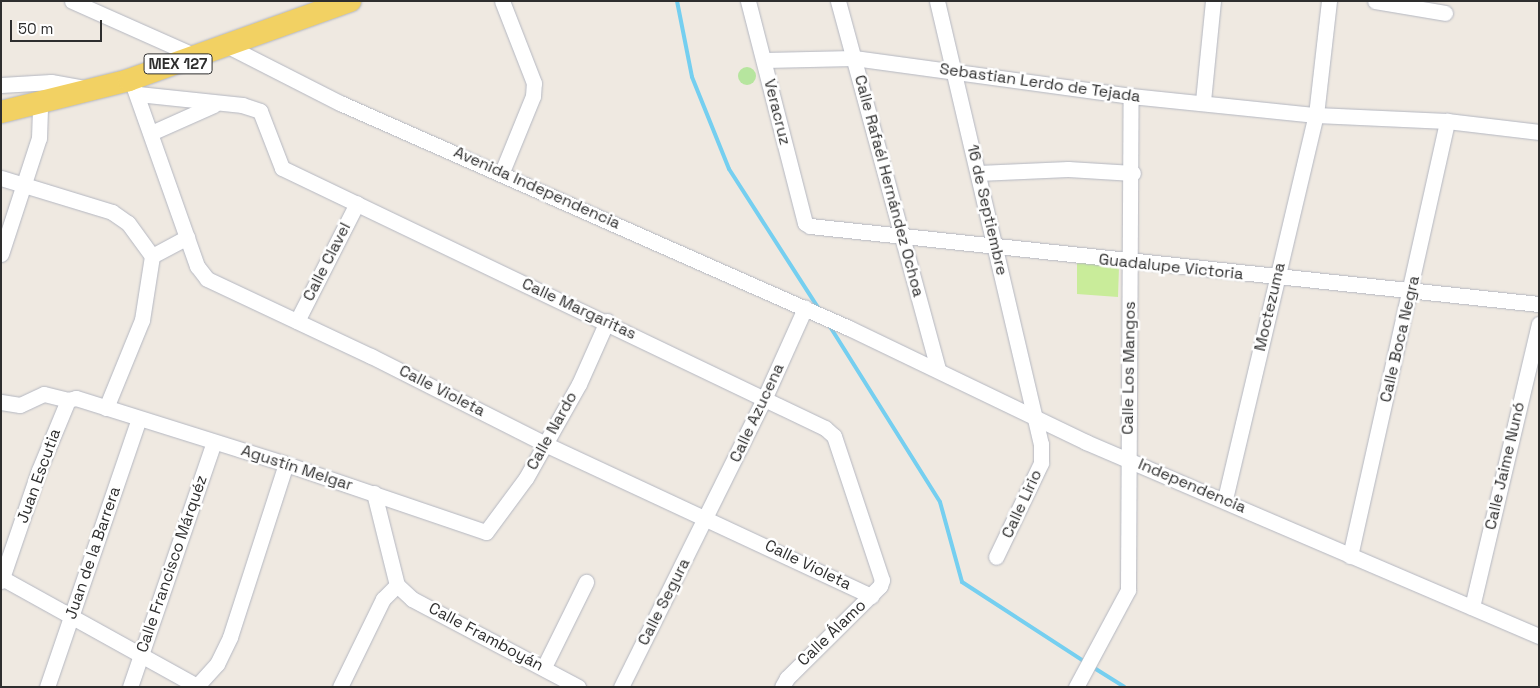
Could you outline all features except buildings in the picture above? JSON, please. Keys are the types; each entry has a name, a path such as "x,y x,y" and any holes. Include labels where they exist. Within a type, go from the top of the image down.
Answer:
{"main road":[{"name":"MEX 127","path":"1,112 40,103 86,88 134,87 226,45 350,1"}],"street":[{"path":"72,1 198,57"},
{"path":"502,1 534,83 533,96 502,172"},
{"name":"Veracruz","path":"748,1 805,223"},
{"name":"Calle Rafaél Hernández Ochoa","path":"838,1 904,237 938,370"},
{"name":"16 de Septiembre","path":"937,1 1037,420"},
{"path":"1203,101 1213,1"},
{"name":"Moctezuma","path":"1225,499 1316,115 1329,1"},
{"path":"1375,1 1445,13"},
{"name":"Avenida Independencia","path":"226,45 340,103 502,172 850,328"},
{"name":"Sebastian Lerdo de Tejada","path":"764,60 854,58 1131,96 1203,101 1316,115 1447,121 1539,132"},
{"path":"1,85 50,82 86,88"},
{"name":"Calle Margaritas","path":"134,87 215,104 242,105 260,111 282,168 765,397 825,428 834,436 882,580"},
{"name":"Calle Violeta","path":"134,87 187,237 207,280 297,321 545,444 707,517 871,596"},
{"name":"Calle Los Mangos","path":"1078,683 1128,590 1128,459 1133,173 1131,96"},
{"path":"1,253 26,185 39,138 40,103"},
{"name":"Calle Margaritas","path":"151,133 215,104"},
{"name":"Calle Boca Negra","path":"1350,556 1411,291 1447,121"},
{"path":"978,172 1068,168 1133,173"},
{"path":"1,178 112,212 128,223 152,256 142,320 106,408"},
{"name":"Calle Clavel","path":"297,321 357,203"},
{"name":"Guadalupe Victoria","path":"805,223 904,237 1131,263 1539,304"},
{"path":"152,256 187,237"},
{"name":"Calle Azucena","path":"707,517 809,310"},
{"name":"Calle Nardo","path":"486,532 526,478 607,322"},
{"name":"Calle Jaime Nunó","path":"1472,608 1539,324"},
{"name":"Independencia","path":"850,328 1037,420 1225,499 1350,556 1539,636"},
{"name":"Agustín Melgar","path":"1,402 20,405 44,394 68,400 76,398 139,420 286,464 486,532"},
{"name":"Juan Escutia","path":"2,580 39,470 68,400"},
{"name":"Juan de la Barrera","path":"47,687 139,420"},
{"name":"Calle Lirio","path":"996,557 1041,463 1037,420"},
{"name":"Calle Francisco Márquéz","path":"130,687 214,442"},
{"path":"2,580 71,616 141,658 198,686 216,664 230,637 286,464"},
{"path":"340,687 383,599 397,585 374,493"},
{"name":"Calle Segura","path":"621,687 707,517"},
{"name":"Calle Álamo","path":"782,687 786,678 871,596 882,580"},
{"path":"544,667 586,582"},
{"name":"Calle Framboyán","path":"397,585 412,598 544,667 578,687"}],"green space":[{"path":"743,67 751,67 756,72 754,83 743,85 738,80 738,72"},
{"path":"1077,261 1119,267 1118,297 1077,294"}],"waterway":[{"path":"677,1 692,77 729,169 819,309"},
{"path":"829,325 940,502 962,582 1085,662"},
{"path":"1091,666 1124,687"}]}
